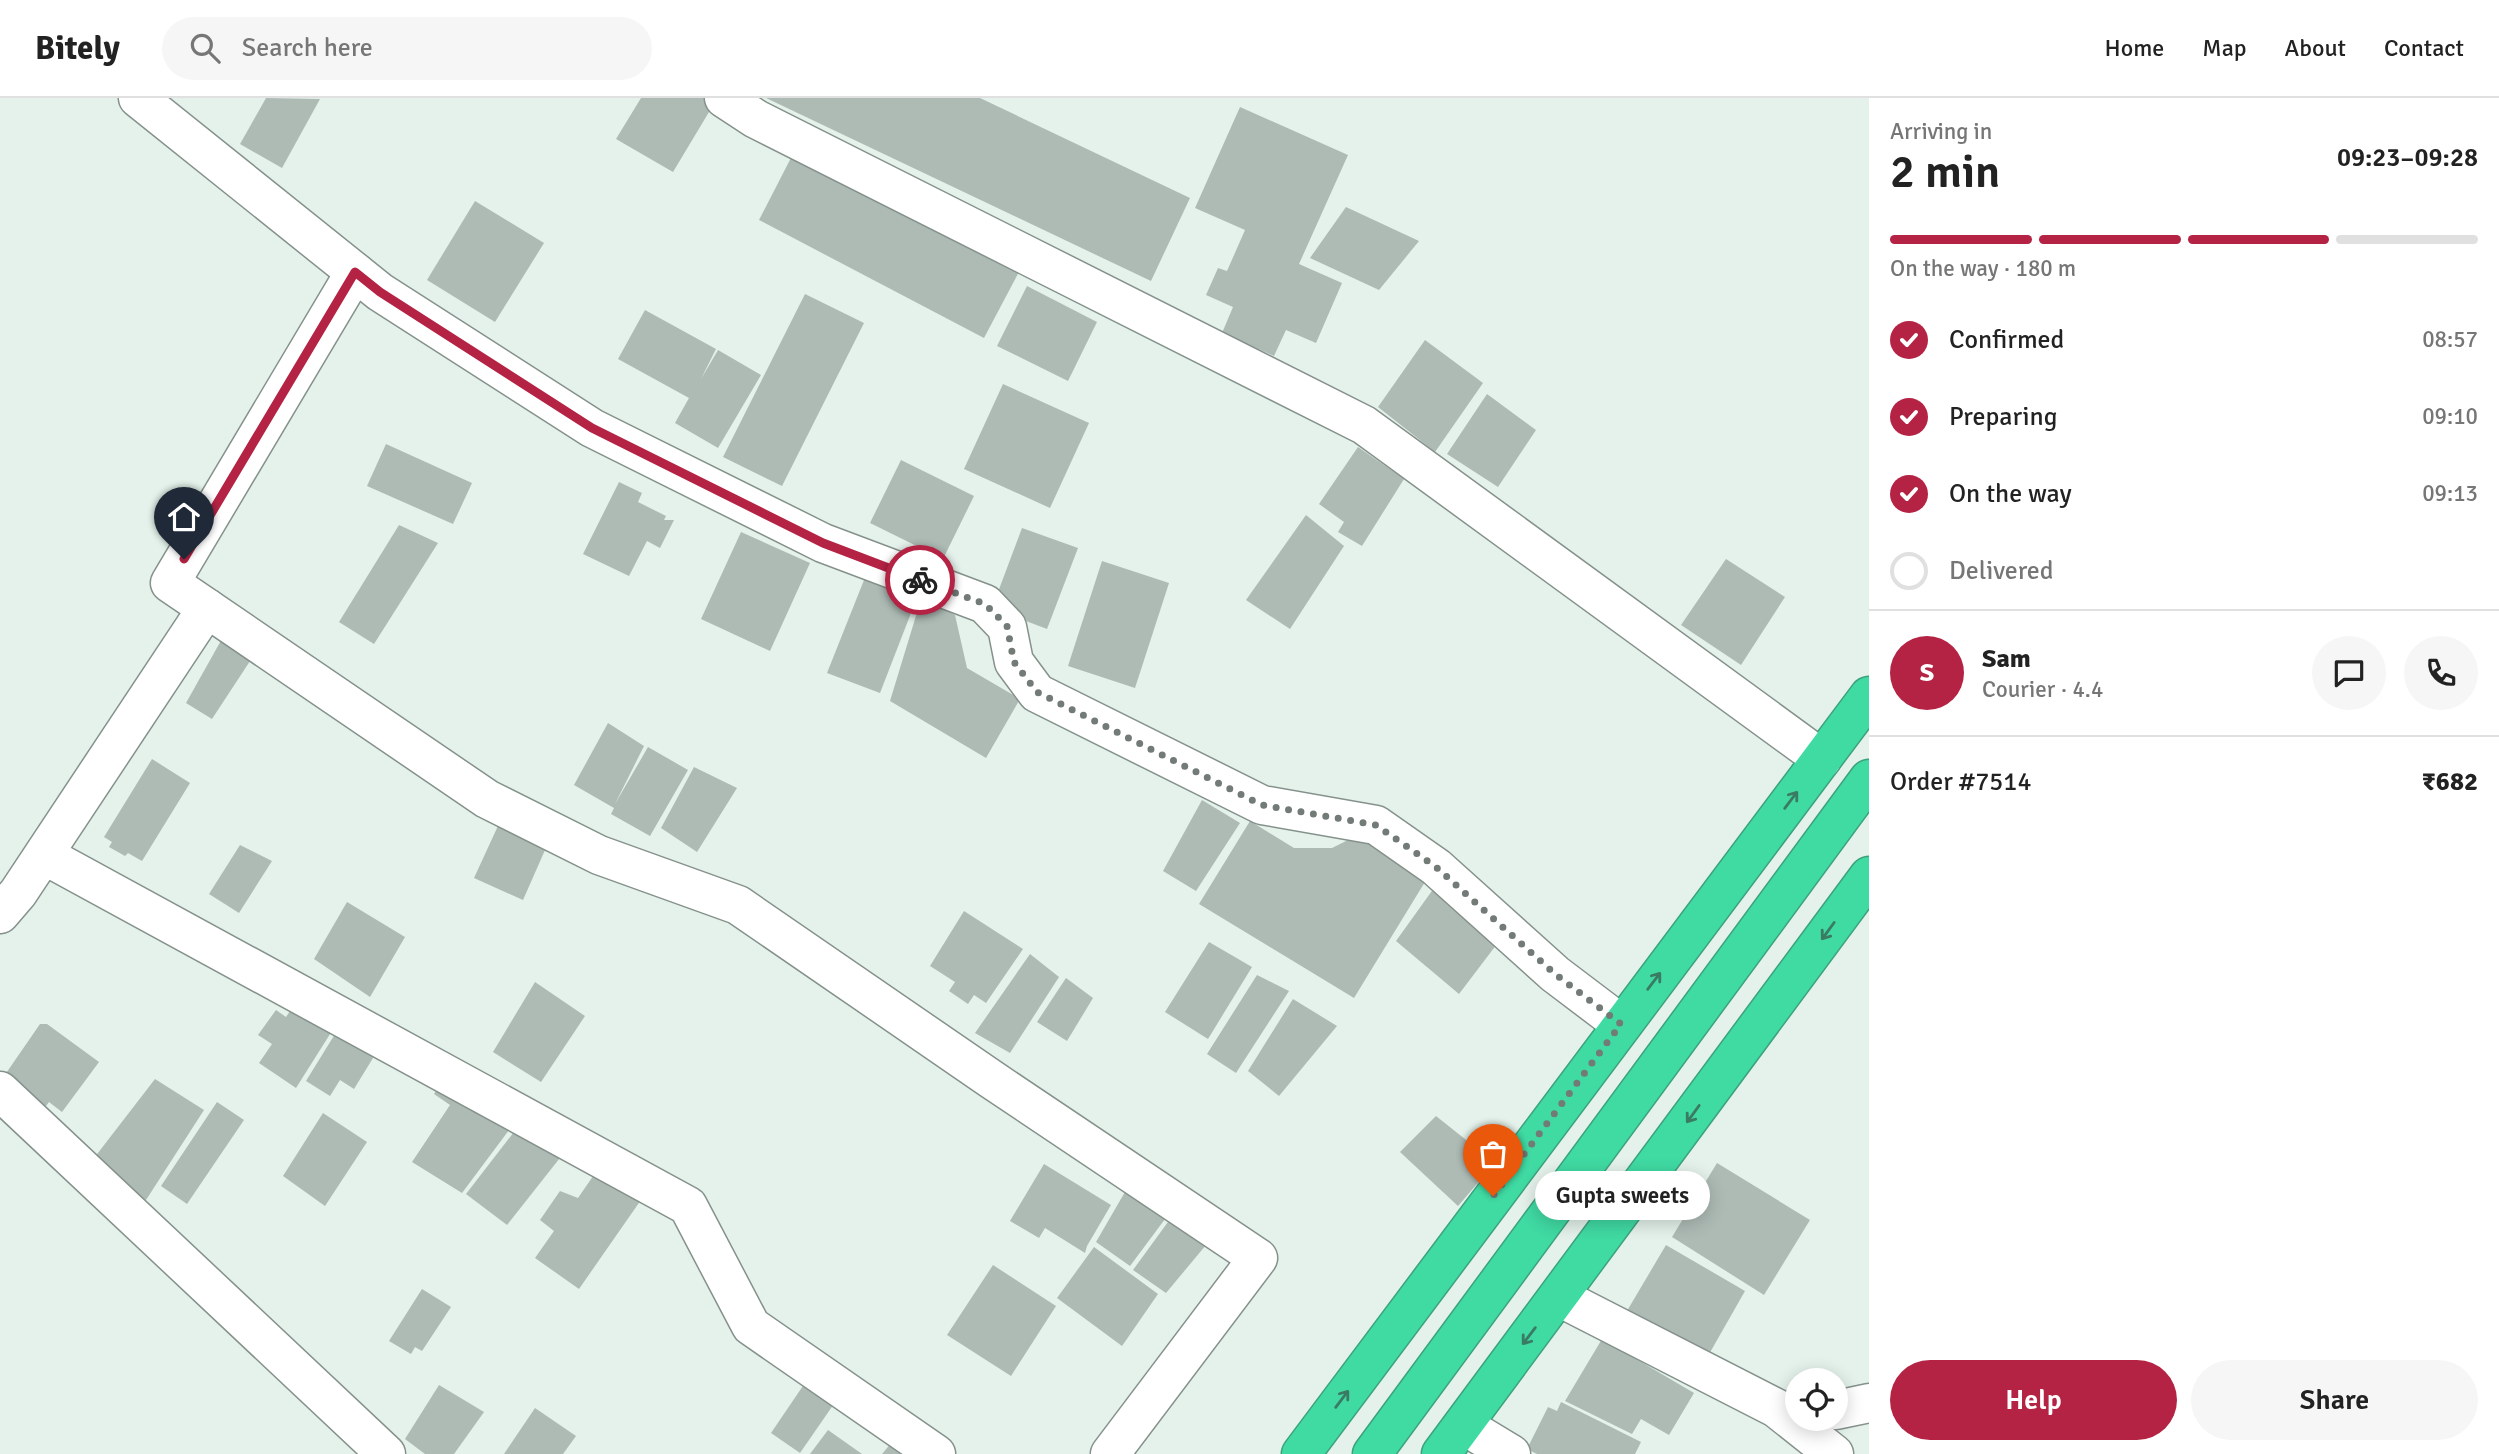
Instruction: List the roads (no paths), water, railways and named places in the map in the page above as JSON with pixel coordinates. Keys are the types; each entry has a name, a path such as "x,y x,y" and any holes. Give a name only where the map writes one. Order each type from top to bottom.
{"highway":[{"path":"1301,1454 1869,695"},
{"path":"1372,1454 1869,779"},
{"path":"1452,1439 1869,876"}],"street":[{"path":"138,98 380,292 592,428 823,543 985,604 1007,626 1014,662 1037,692 1262,805 1376,825 1436,867 1555,974 1621,1024"},
{"path":"724,98 756,119 1364,425 1822,759"},
{"path":"355,272 170,583 487,799 599,855 738,905 1258,1258 1110,1454"},
{"path":"0,914 44,855 207,608"},
{"path":"44,855 688,1206 751,1326 936,1454"},
{"path":"0,1091 386,1454"},
{"path":"1559,1297 1785,1414"},
{"path":"1848,1407 1869,1403"},
{"path":"1808,1431 1834,1454"},
{"path":"1452,1439 1511,1454"}],"place":[{"name":"Gupta sweets","path":"1493,1196"}]}
